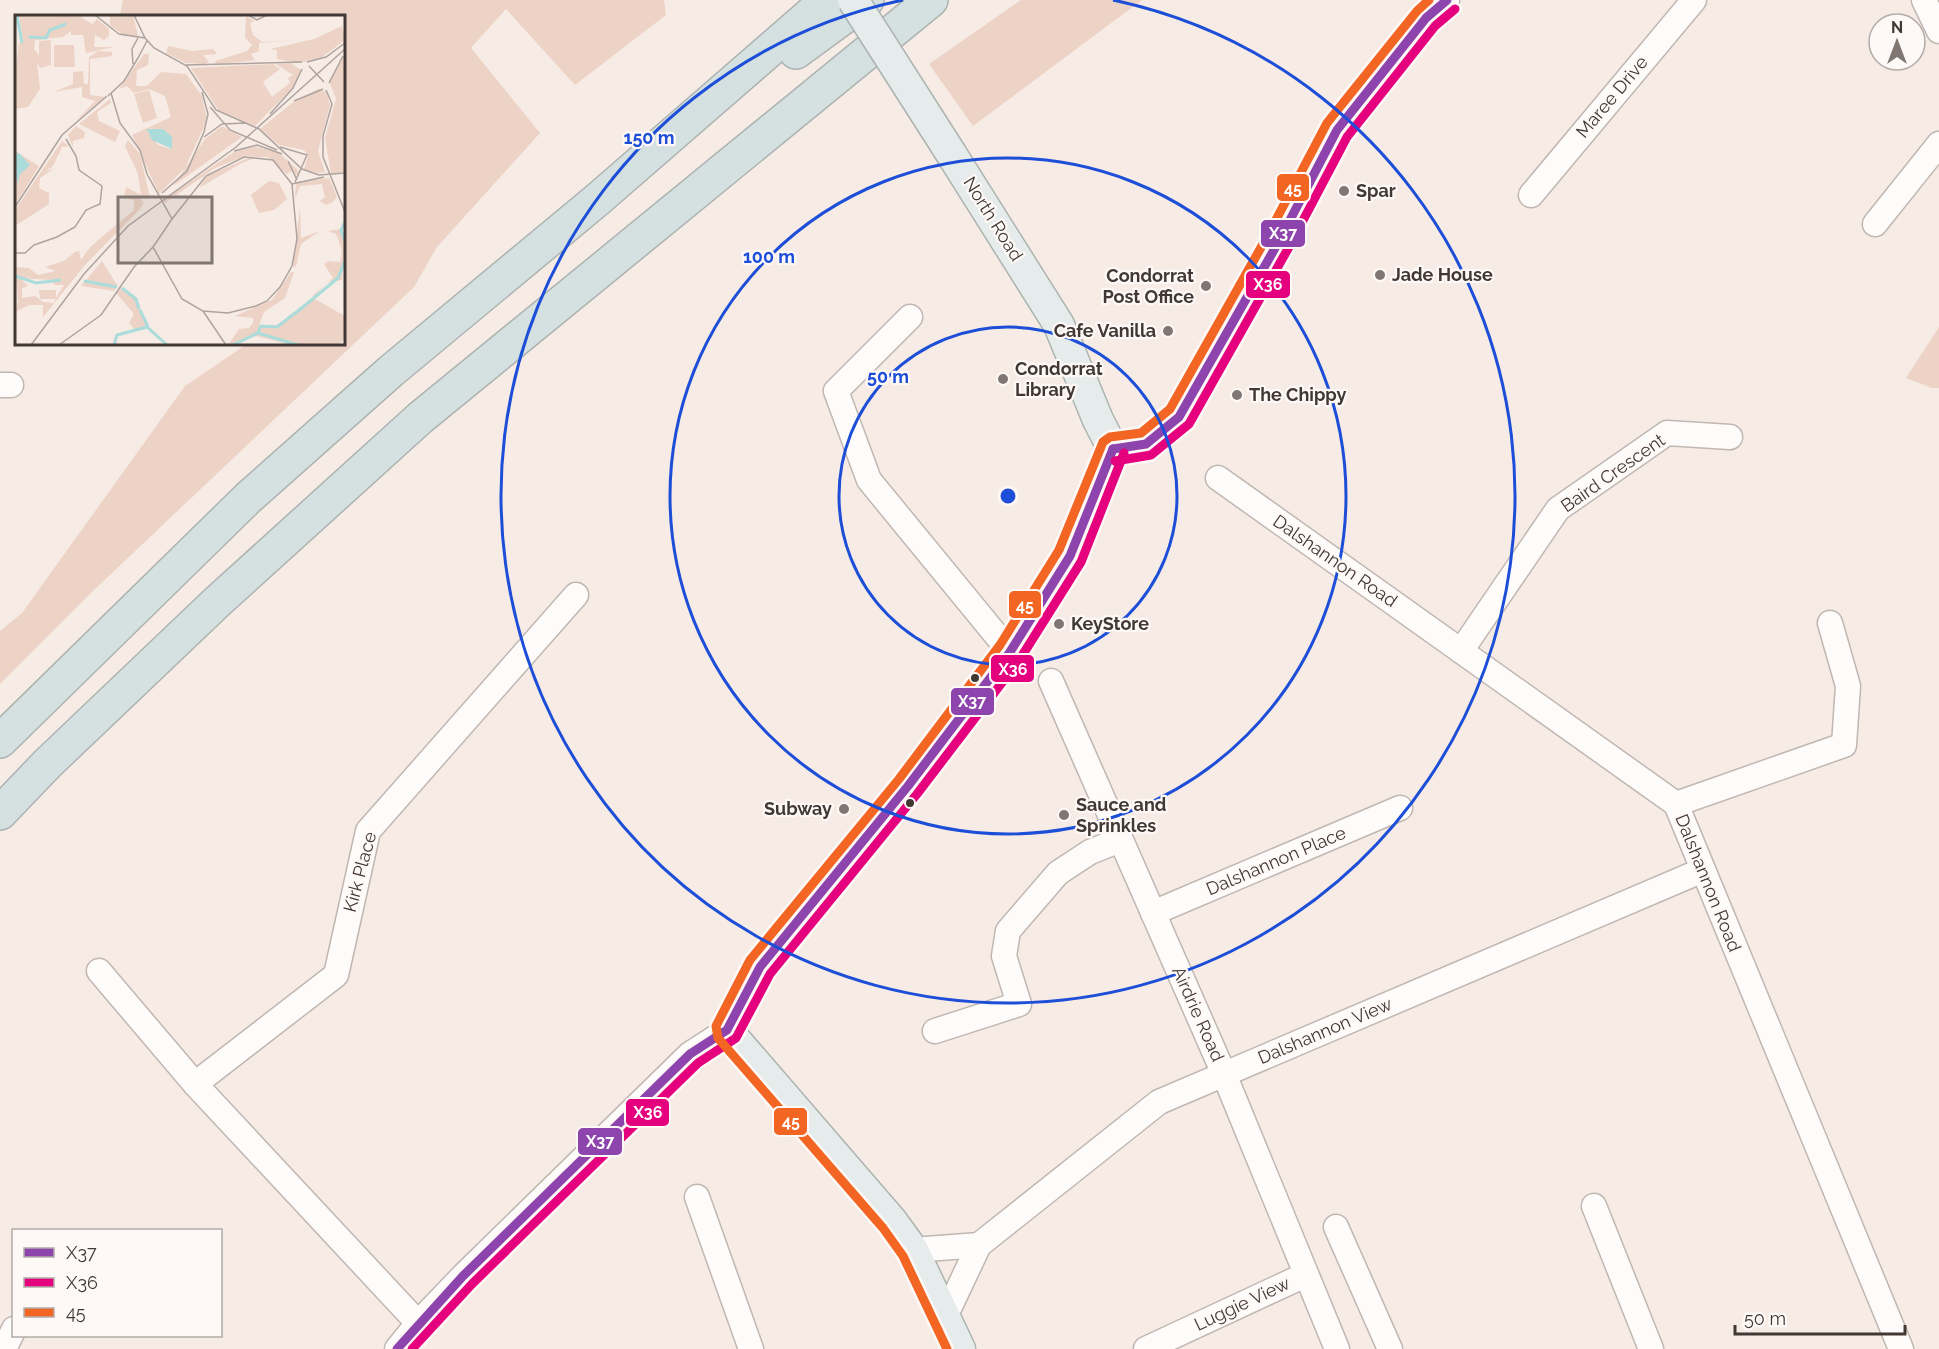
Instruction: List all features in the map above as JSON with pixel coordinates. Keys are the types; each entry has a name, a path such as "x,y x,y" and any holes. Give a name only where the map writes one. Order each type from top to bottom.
{"highway":[{"path":"0,741 248,498 391,371 597,200 827,0"},
{"path":"597,200 867,0"},
{"path":"0,813 47,764 217,602 420,418 931,0"}],"main road":[{"name":"North Road","path":"853,0 1059,325 1098,420 1113,449"},
{"path":"960,1349 913,1250 892,1221 727,1030 760,967 908,786 1010,652 1070,556 1113,449"}],"street":[{"path":"1113,449 1146,444 1179,417 1279,241 1337,130 1426,18 1447,0"},
{"name":"Maree Drive","path":"1531,195 1694,0"},
{"path":"1924,0 1939,31"},
{"path":"1875,224 1939,144"},
{"path":"910,317 836,391 869,480 1010,652"},
{"name":"Baird Crescent","path":"1461,651 1558,509 1667,433 1730,437"},
{"name":"Dalshannon Road","path":"1218,478 1676,804 1901,1349"},
{"name":"Kirk Place","path":"195,1084 336,975 368,831 576,595"},
{"path":"1676,804 1844,745 1848,686 1830,623"},
{"name":"Airdrie Road","path":"1051,681 1224,1074 1337,1349"},
{"name":"Dalshannon Place","path":"1153,913 1400,808"},
{"path":"935,1032 1020,1004 1005,956 1008,931 1058,873 1090,852 1120,840"},
{"name":"Dalshannon View","path":"945,1317 979,1245 1159,1102 1702,870"},
{"path":"99,971 195,1084 418,1323"},
{"path":"397,1349 418,1323 690,1054 727,1030"},
{"path":"697,1197 751,1349"},
{"path":"1594,1206 1651,1349"},
{"path":"1336,1227 1390,1349"},
{"path":"913,1250 979,1245"},
{"name":"Luggie View","path":"1146,1349 1305,1275"},
{"path":"4,1349 12,1333"}],"shaded area":[{"path":"123,0 664,0 666,15 575,85 506,9 471,48 540,133 437,247 414,287 93,591 0,684 0,631 22,613 185,386 246,345 345,345 345,15 120,15"},
{"path":"1021,0 1142,0 973,126 929,64"},
{"path":"1939,327 1939,388 1932,388 1906,378"}],"transit line":[{"name":"45","path":"947,1349 903,1256 883,1228 718,1038 716,1026 750,960 899,779 1000,645 1059,550 1103,442 1110,437 1141,433 1170,409 1268,235 1327,123 1417,11 1429,0"},
{"name":"X37","path":"1113,449 1146,444 1179,417 1279,241 1337,130 1426,18 1447,0"},
{"name":"X36","path":"1115,461 1151,455 1189,424 1289,247 1347,137 1435,26 1455,9"},
{"name":"X37","path":"397,1349 463,1276 690,1054 727,1030 760,967 908,786 1010,652 1070,556 1113,449"},
{"name":"X36","path":"412,1349 472,1284 698,1063 736,1038 770,974 917,794 1020,659 1081,562 1124,453"}],"place":[{"name":"Spar","path":"1344,191"},
{"name":"Jade House","path":"1380,275"},
{"name":"Condorrat Post Office","path":"1206,286"},
{"name":"Cafe Vanilla","path":"1168,331"},
{"name":"Condorrat Library","path":"1003,379"},
{"name":"The Chippy","path":"1237,395"},
{"name":"KeyStore","path":"1059,624"},
{"name":"Subway","path":"844,809"},
{"name":"Sauce and Sprinkles","path":"1064,815"}]}
